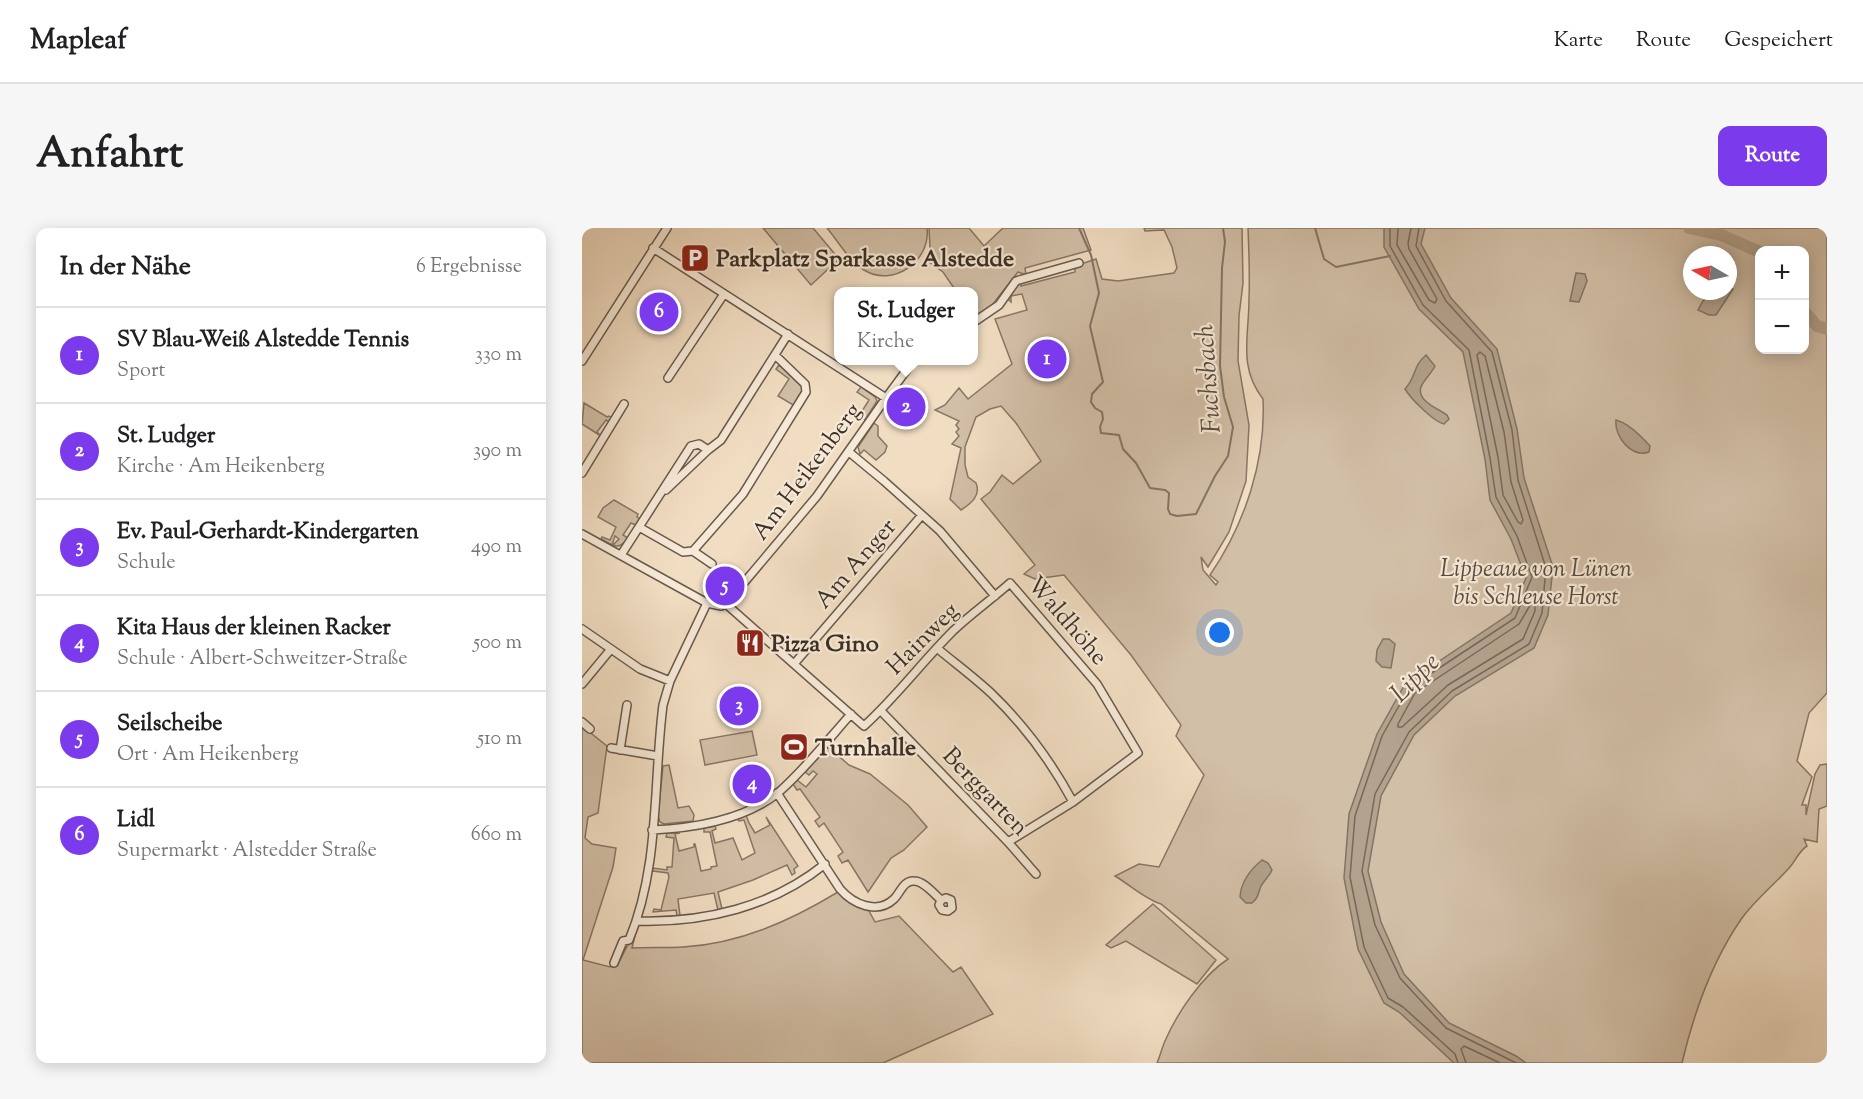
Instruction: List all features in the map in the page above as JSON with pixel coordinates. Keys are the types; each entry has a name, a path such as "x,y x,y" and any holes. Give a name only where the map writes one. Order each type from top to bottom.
{"street":[{"path":"582,361 667,228"},
{"path":"654,248 834,364"},
{"path":"978,319 999,305 1016,281 1079,263"},
{"path":"669,378 724,294"},
{"path":"658,498 721,440 788,334"},
{"path":"693,551 742,494 806,392 805,384 775,355"},
{"path":"835,365 886,398"},
{"name":"Am Heikenberg","path":"726,604 817,496 910,365"},
{"path":"582,472 624,404"},
{"path":"621,555 691,446 699,444 708,450"},
{"name":"Waldhöhe","path":"849,452 940,531 995,596 1010,583 1097,684 1138,753 1073,802"},
{"name":"Am Anger","path":"794,664 922,515"},
{"path":"639,527 683,552 693,551 712,564"},
{"path":"582,534 707,603 721,606 726,604 864,726 881,711"},
{"name":"Hainweg","path":"881,711 909,677 952,632 995,596"},
{"path":"614,963 623,941 629,940 637,921 648,874 663,705 670,681 707,603"},
{"path":"582,629 640,669 670,681"},
{"path":"582,684 611,649"},
{"path":"938,649 991,693 1020,725 1046,759 1073,802 1008,842"},
{"path":"627,705 615,749 658,756"},
{"name":"Berggarten","path":"881,711 1036,874"},
{"path":"652,830 681,829 710,823 747,810 777,793 795,777 851,714"},
{"path":"582,722 590,729"},
{"path":"777,793 840,889 852,900 864,906 883,905 894,898 907,883 915,881 922,883 940,900"},
{"path":"637,921 685,920 754,905 795,886 825,864"}],"green space":[{"path":"763,228 813,228 839,259 811,285"},
{"path":"827,228 927,228 927,240 923,251 908,268 887,276 875,275 853,261"},
{"path":"929,228 969,228 984,246 1003,228 1083,228 1091,250 1025,268 1026,275 1018,272 989,309 978,316 978,287 953,287 943,272 926,260 930,248"},
{"name":"Lippeaue von Lünen bis Schleuse Horst","path":"1144,228 1242,228 1243,283 1239,316 1238,361 1249,425 1246,481 1229,532 1208,567 1201,557 1203,570 1216,585 1218,582 1210,575 1243,513 1251,491 1261,445 1263,399 1250,375 1247,351 1248,228 1827,228 1827,693 1809,713 1797,761 1812,777 1802,805 1806,805 1806,815 1815,774 1820,765 1827,764 1827,806 1819,809 1817,842 1804,839 1807,846 1747,911 1731,934 1705,988 1682,1063 1157,1063 1170,1030 1184,1007 1209,975 1228,959 1161,904 1115,876 1139,864 1159,867 1204,775 1176,736 1181,725 1131,655 1064,575 1035,579 1024,574 1035,565 981,499 990,492 1002,475 1013,484 1041,461 1016,423 1001,406 976,417 965,447 965,465 968,477 976,483 977,491 972,502 961,510 950,499 961,448 952,444 959,436 956,432 959,429 956,425 959,421 935,410 945,405 959,388 968,399 1012,364 995,319 1027,310 1022,294 1011,296 1011,302 1008,299 1017,282 1020,282 1021,286 1075,272 1075,266 1096,259 1102,279 1118,281 1174,273 1177,268 1172,247 1164,230 1145,231"},
{"path":"779,365 803,388 804,392 795,406 778,396 789,379 776,369"},
{"path":"861,387 877,401 865,420 859,416 869,400 857,392"},
{"path":"584,403 612,418 610,422 606,420 597,432 601,436 582,424"},
{"path":"874,423 878,426 878,436 887,446 885,452 876,460 864,450 860,454 858,447"},
{"path":"614,500 638,514 637,517 640,519 636,525 631,523 623,535 628,538 618,546 613,545 619,539 615,536 612,545 601,539 602,537 610,540 616,527 598,517 603,508"},
{"path":"582,726 607,746 598,813 588,817 585,838 592,844 616,848 613,867 583,960 610,967 614,960 620,960 637,927 632,948 704,945 744,936 783,921 838,892 849,902 869,911 875,922 899,916 953,972 961,967 993,1014 883,1063 582,1063"},
{"path":"752,731 757,755 705,765 700,740"},
{"path":"828,747 849,765 870,774 908,805 927,827 904,850 891,858 868,892 848,860 842,863 838,856 843,852 824,823 819,827 815,821 820,817 800,789 797,790 793,784 797,780 806,787 817,774 813,771 809,775 805,772"},
{"path":"669,765 678,808 689,806 694,815 693,821 664,824 660,822 658,816 663,766"},
{"path":"746,815 755,833 770,825 766,817 798,866 794,869 795,873 792,875 787,865 718,892 722,909 718,910 714,893 678,899 680,916 677,916 676,910 653,912 654,909 661,910 669,877 668,873 653,871 653,868 667,870 667,867 672,867 674,838 666,837 667,833 680,833 675,834 679,851 694,847 695,844 701,871 711,869 717,866 710,832 704,832 704,828 715,826 716,829 712,831 715,843 733,838 742,860 755,853 744,820 739,821 737,818"},
{"path":"1153,904 1216,960 1197,984 1126,941 1111,948 1106,945"}],"water":[{"path":"1384,228 1425,228 1421,244 1451,298 1497,349 1517,429 1524,478 1553,567 1548,615 1534,648 1455,696 1414,735 1381,796 1368,871 1381,922 1404,974 1449,1023 1526,1063 1454,1063 1399,1012 1384,1003 1358,949 1344,878 1349,814 1377,734 1405,684 1511,613 1526,578 1511,539 1490,500 1485,459 1463,352 1419,309 1384,247"},
{"path":"1576,273 1585,274 1587,281 1579,302 1570,301"},
{"path":"1726,300 1716,315 1709,315 1698,310 1703,301"},
{"path":"1426,355 1435,366 1420,392 1425,400 1447,415 1449,419 1444,424 1423,410 1405,389 1418,364"},
{"path":"1616,420 1630,427 1643,438 1650,446 1649,452 1636,452 1625,445 1618,433"},
{"path":"1383,639 1389,639 1395,644 1391,668 1382,667 1376,661 1377,650"},
{"path":"1262,860 1268,863 1272,870 1261,886 1256,899 1252,903 1246,903 1240,897 1242,886 1250,872"}],"waterway":[{"name":"Fuchsbach","path":"1079,228 1091,255 1099,293 1090,326 1103,382 1092,394 1091,402 1102,412 1101,433 1119,435 1123,449 1136,463 1150,488 1165,490 1169,493 1168,509 1170,514 1177,516 1196,514 1228,456 1233,427 1224,397 1220,366 1222,268 1225,242 1223,228"},
{"name":"Fuchsbach","path":"1315,228 1324,259 1336,267 1390,256"},
{"path":"1689,228 1721,235 1755,250"},
{"path":"1809,317 1817,326 1827,329"}],"place":[{"name":"Parkplatz Sparkasse Alstedde","path":"695,258"},
{"name":"Lidl","path":"659,312"},
{"name":"SV Blau-Weiß Alstedde Tennis","path":"1047,359"},
{"name":"St. Ludger","path":"906,407"},
{"name":"Seilscheibe","path":"725,586"},
{"name":"Pizza Gino","path":"750,643"},
{"name":"Ev. Paul-Gerhardt-Kindergarten","path":"739,706"},
{"name":"Turnhalle","path":"794,747"},
{"name":"Kita Haus der kleinen Racker","path":"752,784"}],"water label":[{"name":"Lippe","path":"1414,677"}]}
